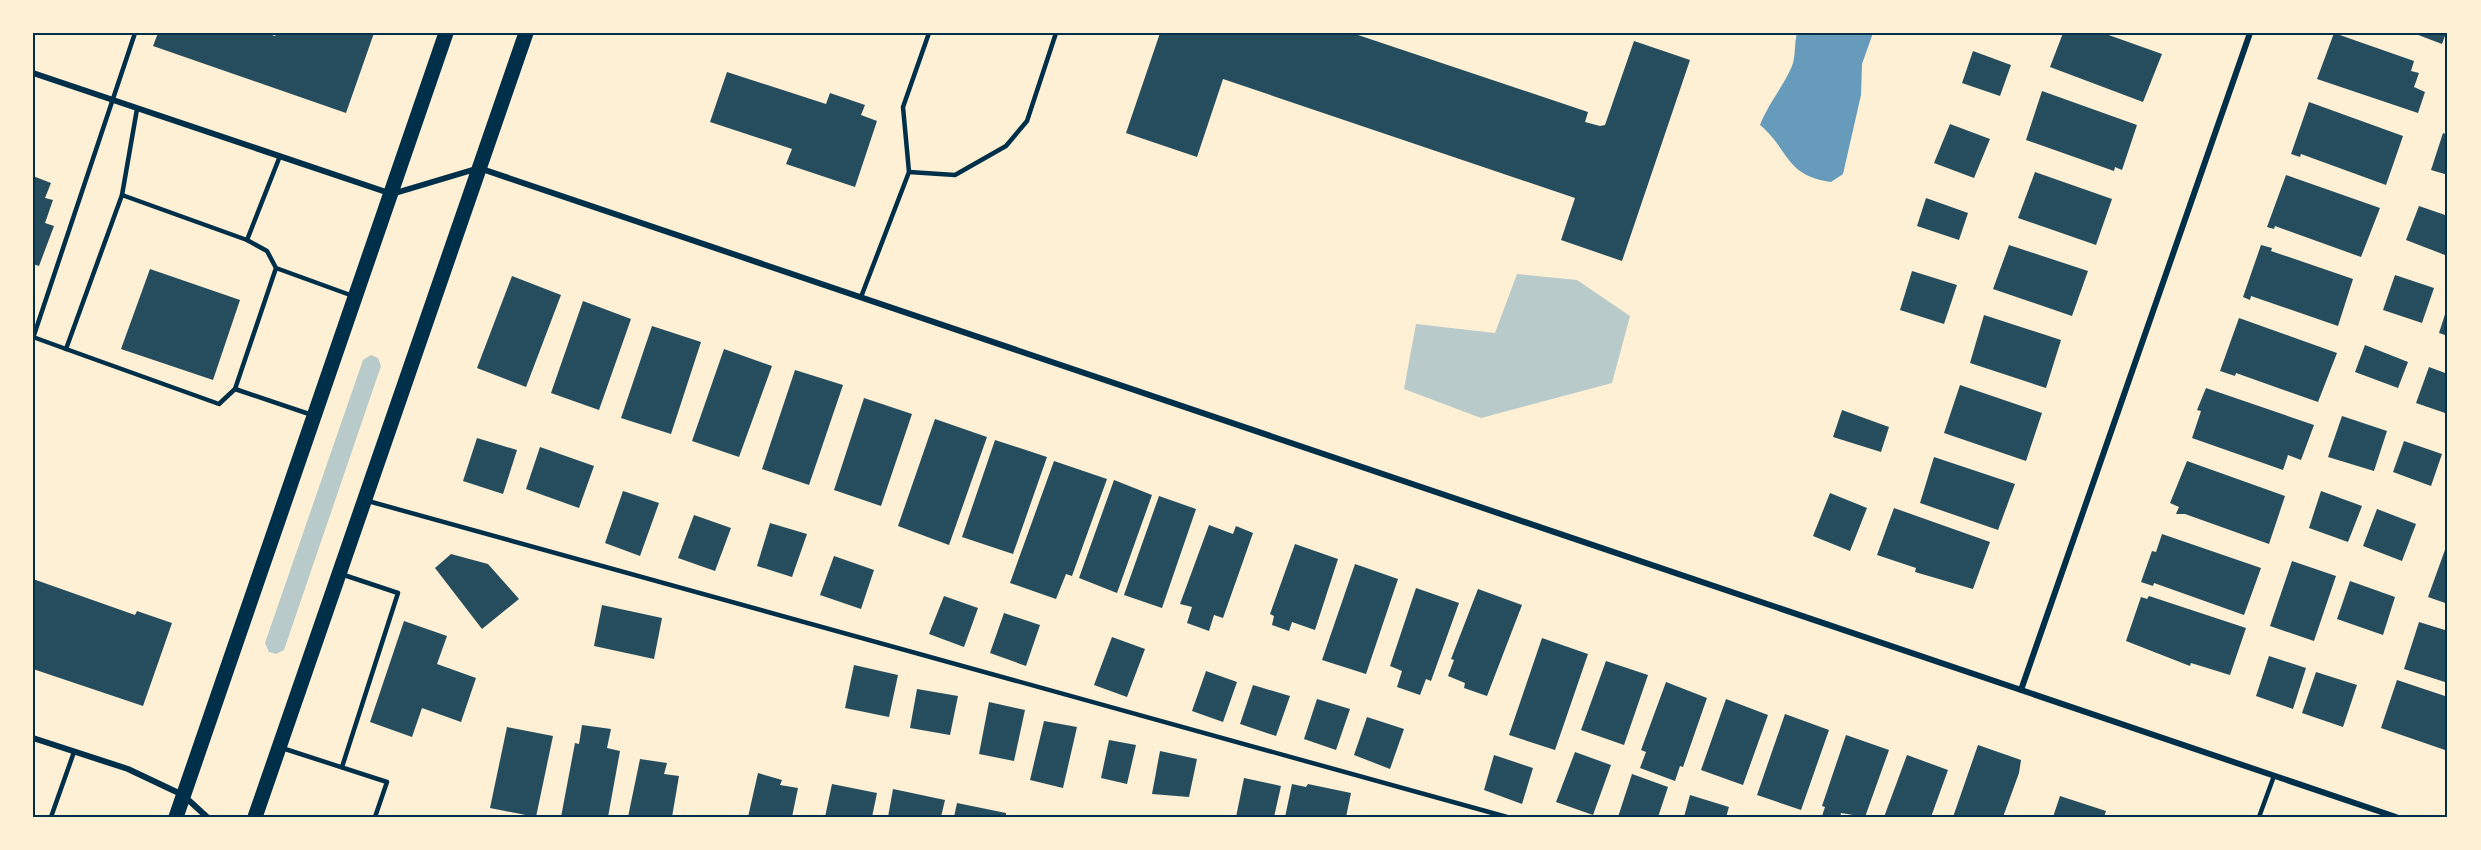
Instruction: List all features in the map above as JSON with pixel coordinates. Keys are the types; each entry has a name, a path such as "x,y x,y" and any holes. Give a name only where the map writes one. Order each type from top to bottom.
{"main road":[{"path":"176,817 446,33"},
{"path":"255,817 526,33"}],"street":[{"path":"2021,690 2250,33"},
{"path":"33,73 392,194 479,168 2396,817"},
{"path":"33,738 128,769 183,795 207,817"}],"lane":[{"path":"135,33 33,337 219,404 235,389 276,268"},
{"path":"861,297 909,172 903,107 929,33"},
{"path":"909,172 955,175 1006,146 1027,121 1056,33"},
{"path":"66,349 122,195 137,109"},
{"path":"247,240 280,156"},
{"path":"122,195 247,240 267,251 276,268 356,297"},
{"path":"235,389 315,416"},
{"path":"365,500 1507,817"},
{"path":"340,573 398,593 342,767"},
{"path":"279,747 387,782 375,817"},
{"path":"51,817 74,752"},
{"path":"2259,817 2274,776"}],"shaded area":[{"path":"1517,274 1577,280 1630,316 1612,383 1481,418 1404,389 1416,324 1495,333"},
{"path":"371,355 378,358 381,366 284,650 276,654 269,652 265,643 363,360"}],"water":[{"path":"1797,33 1873,33 1862,64 1861,95 1843,174 1831,182 1804,174 1789,160 1770,134 1760,125 1792,66"}],"building":[{"path":"158,33 266,33 275,36 277,33 374,33 346,113 153,46"},
{"path":"1160,33 1359,33 1358,35 1588,112 1585,122 1600,126 1605,125 1634,41 1690,60 1622,261 1561,240 1575,198 1223,79 1197,157 1126,133"},
{"path":"2063,33 2103,33 2162,54 2143,102 2050,67"},
{"path":"2334,33 2414,61 2411,71 2419,73 2414,87 2425,92 2418,113 2317,79"},
{"path":"2413,33 2446,33 2442,44"},
{"path":"1973,51 2011,65 2000,96 1962,83"},
{"path":"727,72 826,104 830,93 865,105 861,115 877,121 855,187 786,164 792,149 710,122"},
{"path":"2042,91 2137,125 2122,170 2115,167 2114,171 2026,140"},
{"path":"2309,102 2403,136 2386,185 2301,154 2300,157 2291,154"},
{"path":"1950,124 1990,139 1974,178 1934,163"},
{"path":"2443,133 2448,135 2448,175 2431,170"},
{"path":"2035,172 2112,199 2096,245 2018,218"},
{"path":"2286,175 2380,208 2361,257 2275,226 2274,229 2267,227"},
{"path":"33,176 51,183 45,198 53,200 45,223 54,226 39,266 33,264"},
{"path":"1926,198 1968,213 1959,240 1917,226"},
{"path":"2419,206 2448,216 2448,246 2445,255 2406,240"},
{"path":"2009,245 2088,271 2072,316 1993,289"},
{"path":"2261,245 2272,248 2271,251 2353,279 2338,326 2251,296 2250,300 2243,297"},
{"path":"150,269 240,300 213,380 121,349"},
{"path":"1912,271 1957,285 1944,324 1900,310"},
{"path":"2395,275 2434,288 2422,323 2383,310"},
{"path":"512,276 561,295 526,387 477,368"},
{"path":"583,301 631,319 599,410 551,393"},
{"path":"2448,305 2448,336 2439,333"},
{"path":"1984,315 2061,340 2046,388 1970,363"},
{"path":"2239,318 2337,353 2318,402 2236,373 2235,376 2220,371"},
{"path":"652,326 701,342 671,434 621,418"},
{"path":"2365,345 2408,362 2398,388 2355,372"},
{"path":"724,349 772,366 739,457 692,441"},
{"path":"2429,367 2448,374 2448,414 2416,403"},
{"path":"795,370 843,385 809,485 762,469"},
{"path":"1960,385 2042,413 2026,461 1944,433"},
{"path":"2206,388 2314,425 2301,460 2288,455 2283,470 2192,438 2201,411 2197,410"},
{"path":"864,398 912,414 881,506 834,490"},
{"path":"1842,410 1889,427 1881,452 1833,437"},
{"path":"2342,416 2387,431 2374,471 2328,457"},
{"path":"935,419 987,437 949,545 898,526"},
{"path":"477,438 517,450 503,494 463,481"},
{"path":"995,440 1047,457 1013,554 962,537"},
{"path":"2404,441 2442,454 2431,486 2393,472"},
{"path":"540,447 594,466 579,508 526,489"},
{"path":"1934,457 2015,484 1998,530 1920,503"},
{"path":"1054,461 1107,479 1072,576 1066,574 1056,599 1010,583"},
{"path":"2187,461 2285,496 2269,544 2185,514 2176,514 2179,507 2170,503"},
{"path":"1114,480 1152,495 1117,593 1079,578"},
{"path":"623,491 659,503 640,556 605,543"},
{"path":"2321,491 2362,506 2348,542 2309,528"},
{"path":"1830,493 1867,508 1850,551 1813,536"},
{"path":"1159,496 1196,509 1162,608 1124,595"},
{"path":"1894,508 1990,542 1973,589 1915,572 1916,568 1877,555"},
{"path":"2377,509 2416,524 2402,561 2363,546"},
{"path":"694,515 731,528 715,571 678,558"},
{"path":"770,523 807,534 792,577 757,566"},
{"path":"1209,525 1233,534 1236,526 1253,533 1223,618 1214,615 1209,631 1187,623 1192,607 1180,604"},
{"path":"2162,534 2261,568 2244,615 2154,583 2153,586 2141,582 2152,551 2156,552"},
{"path":"1295,544 1338,559 1315,630 1292,622 1289,631 1272,625 1274,616 1270,614"},
{"path":"2446,547 2448,547 2448,604 2428,597"},
{"path":"451,554 488,564 519,599 482,629 435,568"},
{"path":"834,556 874,570 861,609 820,595"},
{"path":"2292,561 2336,576 2314,641 2270,626"},
{"path":"1355,564 1398,579 1366,674 1322,660"},
{"path":"33,579 135,615 137,611 172,623 143,706 33,669"},
{"path":"2350,581 2395,597 2383,635 2337,619"},
{"path":"1416,588 1459,603 1431,681 1426,679 1420,695 1397,687 1402,671 1390,666"},
{"path":"1478,589 1522,605 1487,696 1464,688 1465,683 1448,676 1454,660 1451,659"},
{"path":"944,596 978,608 964,647 929,634"},
{"path":"2149,596 2246,628 2230,675 2191,663 2190,666 2126,641 2141,597 2147,599"},
{"path":"602,605 662,618 654,659 594,646"},
{"path":"1004,613 1040,625 1026,666 990,653"},
{"path":"404,621 447,636 437,664 476,678 461,722 422,708 412,737 370,722"},
{"path":"2419,622 2448,631 2448,683 2404,669"},
{"path":"1112,637 1145,649 1127,697 1094,685"},
{"path":"1542,638 1588,654 1555,750 1509,735"},
{"path":"2269,656 2306,668 2293,709 2256,696"},
{"path":"1606,661 1648,675 1624,745 1581,730"},
{"path":"854,665 898,675 889,717 845,708"},
{"path":"1206,671 1237,682 1223,722 1192,711"},
{"path":"2316,672 2357,685 2343,727 2302,713"},
{"path":"2397,680 2448,697 2448,751 2381,728"},
{"path":"1666,682 1707,698 1683,767 1680,766 1675,781 1640,768 1646,752 1641,750"},
{"path":"1253,685 1290,696 1276,736 1240,724"},
{"path":"917,689 958,696 950,735 910,728"},
{"path":"1317,699 1350,709 1336,750 1304,739"},
{"path":"1726,699 1768,715 1743,785 1701,770"},
{"path":"989,702 1025,710 1014,761 979,754"},
{"path":"1785,714 1829,730 1801,810 1757,795"},
{"path":"1367,717 1404,729 1390,769 1354,755"},
{"path":"1044,721 1077,727 1063,788 1030,780"},
{"path":"582,725 611,729 607,748 620,751 608,817 561,817 575,743 579,744"},
{"path":"507,727 553,736 536,817 490,808"},
{"path":"1846,735 1889,750 1865,817 1841,813 1840,817 1825,817 1822,816 1825,807 1822,806"},
{"path":"1109,740 1136,745 1127,784 1101,778"},
{"path":"1978,745 2021,760 2019,773 2003,817 1953,817"},
{"path":"1160,751 1197,759 1189,797 1152,794"},
{"path":"1575,752 1611,765 1593,815 1556,802"},
{"path":"1494,755 1533,768 1522,804 1484,790"},
{"path":"1907,755 1948,770 1931,817 1884,817"},
{"path":"640,759 667,763 664,774 679,776 672,817 628,817"},
{"path":"758,773 782,780 780,785 798,788 792,817 748,817"},
{"path":"1632,774 1668,787 1658,817 1618,817"},
{"path":"1244,778 1281,786 1274,817 1236,817"},
{"path":"832,784 877,793 872,817 825,817"},
{"path":"1292,784 1306,787 1308,784 1351,793 1346,817 1285,817"},
{"path":"893,789 945,800 941,817 888,817"},
{"path":"1690,795 1729,807 1726,817 1684,817"},
{"path":"2060,796 2106,811 2104,817 2053,817"},
{"path":"957,803 1006,813 1006,817 954,817"}]}
